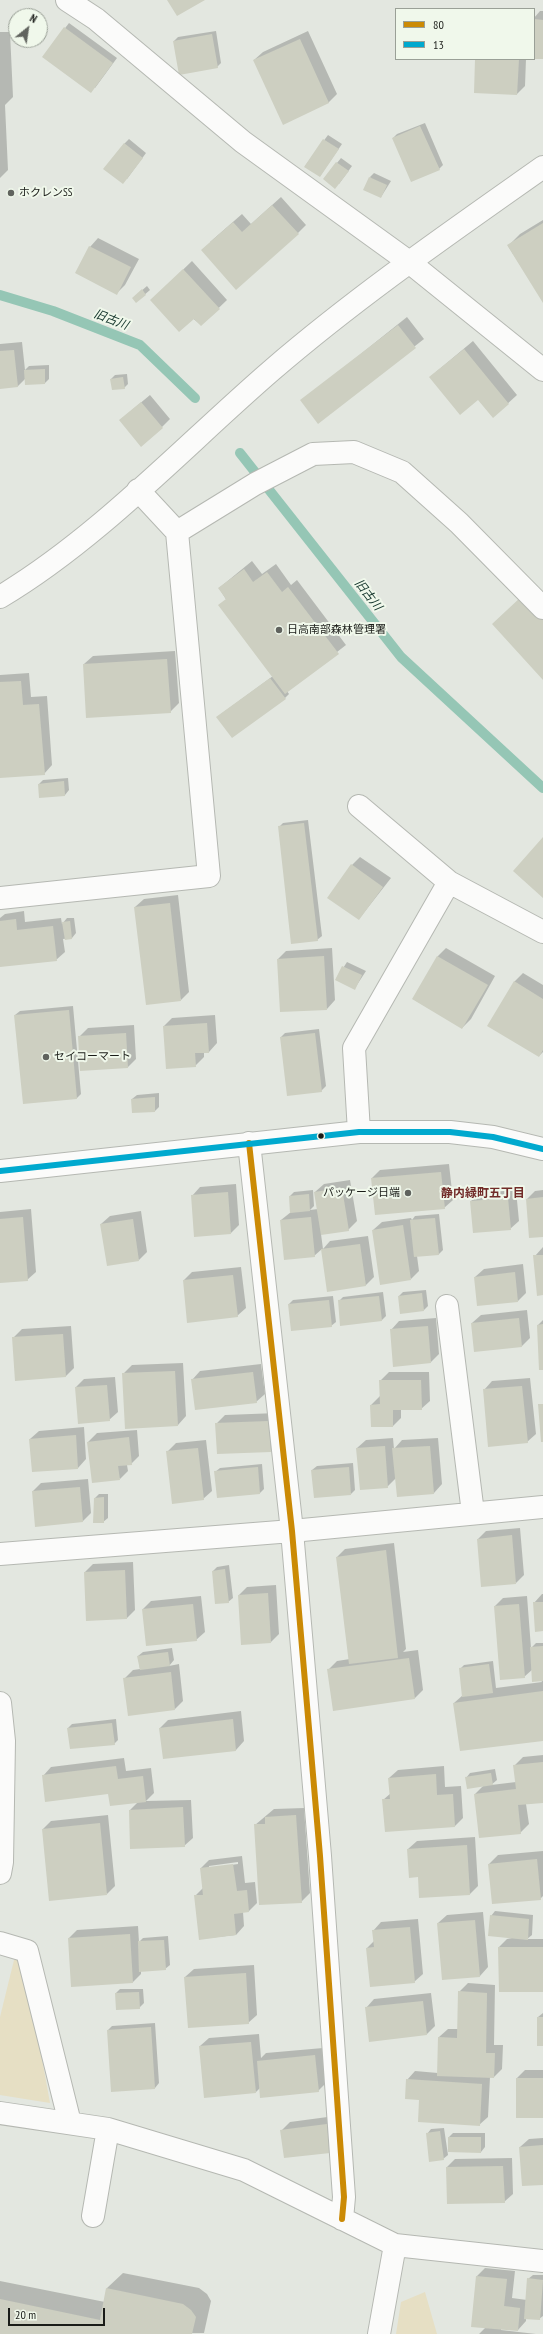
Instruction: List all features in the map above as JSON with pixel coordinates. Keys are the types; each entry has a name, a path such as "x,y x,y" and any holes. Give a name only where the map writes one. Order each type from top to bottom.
{"street":[{"path":"67,0 96,19 243,142 409,262 543,370"},
{"path":"0,597 25,582 68,551 272,370 409,262 543,167"},
{"path":"177,532 263,480 312,454 354,452 402,472 459,523 543,608"},
{"path":"0,898 209,876 177,532 138,490"},
{"path":"359,806 449,882 543,932"},
{"path":"359,1132 354,1048 449,882"},
{"path":"0,1171 359,1132 450,1132 493,1137 543,1149"},
{"path":"249,1143 292,1531 321,1864 344,2197 342,2219"},
{"path":"446,1306 473,1514"},
{"path":"0,1554 292,1531 543,1506"},
{"path":"0,1703 4,1741 1,1866"},
{"path":"0,1943 27,1951 70,2123"},
{"path":"0,2113 108,2130 244,2170 395,2245 543,2261"},
{"path":"93,2216 108,2130"},
{"path":"379,2334 395,2245"}],"shaded area":[{"path":"15,1956 24,1959 50,2103 0,2095 0,2017"},
{"path":"425,2292 437,2334 396,2334 401,2302"}],"building":[{"path":"167,0 205,0 177,16"},
{"path":"535,19 543,20 543,59 535,59"},
{"path":"64,27 113,63 91,93 42,57"},
{"path":"212,34 218,68 179,75 173,41"},
{"path":"300,39 329,103 283,125 253,60"},
{"path":"475,60 519,60 517,95 474,93"},
{"path":"420,126 440,170 411,182 392,138"},
{"path":"323,139 339,149 320,177 304,167"},
{"path":"124,143 143,158 123,184 103,169"},
{"path":"336,162 349,171 335,189 323,179"},
{"path":"369,177 387,185 381,198 363,190"},
{"path":"272,205 299,234 236,290 201,250 233,222 242,232"},
{"path":"543,223 543,303 507,245"},
{"path":"89,246 131,267 117,295 75,273"},
{"path":"183,269 220,309 201,326 194,319 179,332 150,300"},
{"path":"142,289 146,295 136,303 132,298"},
{"path":"398,325 416,348 318,424 300,400"},
{"path":"464,349 509,404 493,418 478,400 460,415 429,377"},
{"path":"14,350 18,387 0,389 0,351"},
{"path":"45,369 45,384 25,385 24,370"},
{"path":"123,377 125,389 112,390 110,379"},
{"path":"141,402 163,428 141,447 119,420"},
{"name":"日高南部森林管理署","path":"244,569 253,582 267,572 282,592 288,587 339,654 285,694 218,605 226,599 218,588"},
{"path":"522,596 543,618 543,680 492,624"},
{"path":"167,659 171,713 86,718 83,664"},
{"path":"270,678 286,699 232,738 216,717"},
{"path":"21,681 23,705 39,704 45,775 0,778 0,682"},
{"path":"64,781 65,796 39,798 38,784"},
{"path":"304,823 318,941 291,944 278,826"},
{"path":"543,837 543,898 513,871"},
{"path":"351,864 383,887 359,920 327,898"},
{"path":"170,903 181,1001 146,1005 134,907"},
{"path":"16,919 17,930 53,926 57,961 0,967 0,921"},
{"path":"70,921 72,939 65,940 62,922"},
{"path":"324,956 327,1010 280,1012 277,959"},
{"path":"437,956 488,985 462,1029 412,999"},
{"path":"342,966 362,975 355,990 335,980"},
{"path":"514,981 543,999 543,1050 539,1057 487,1026"},
{"name":"セイコーマート","path":"69,1010 77,1099 23,1104 14,1015"},
{"path":"207,1023 209,1053 195,1053 196,1067 166,1069 163,1026"},
{"path":"126,1033 128,1068 80,1071 78,1036"},
{"path":"315,1033 322,1092 287,1096 280,1037"},
{"path":"155,1097 155,1112 132,1113 131,1099"},
{"name":"パッケージ日端","path":"441,1172 445,1209 375,1215 371,1178"},
{"path":"342,1188 349,1231 321,1235 314,1192"},
{"path":"228,1192 231,1234 194,1237 191,1195"},
{"path":"309,1194 310,1211 290,1213 289,1196"},
{"path":"543,1197 543,1237 529,1238 526,1199"},
{"path":"508,1198 511,1230 473,1233 470,1201"},
{"path":"23,1217 28,1281 0,1283 0,1219"},
{"path":"311,1217 315,1257 284,1260 280,1220"},
{"path":"435,1218 439,1255 414,1257 410,1220"},
{"path":"133,1219 139,1261 107,1266 100,1224"},
{"path":"403,1225 411,1280 380,1285 372,1230"},
{"path":"360,1244 366,1286 327,1292 321,1249"},
{"path":"533,1255 543,1255 543,1295 537,1296"},
{"path":"515,1272 518,1302 477,1306 474,1277"},
{"path":"233,1275 238,1317 187,1323 183,1280"},
{"path":"422,1293 424,1311 400,1314 398,1296"},
{"path":"379,1296 382,1321 340,1326 338,1300"},
{"path":"329,1300 332,1327 291,1331 288,1304"},
{"path":"519,1318 522,1347 474,1352 471,1323"},
{"path":"543,1324 543,1370 539,1370 537,1325"},
{"path":"428,1326 431,1363 393,1367 390,1329"},
{"path":"63,1334 66,1377 15,1381 12,1337"},
{"path":"175,1371 178,1426 125,1429 122,1373"},
{"path":"253,1372 257,1403 195,1410 191,1379"},
{"path":"379,1380 421,1380 422,1410 393,1410 393,1427 371,1427 370,1405 380,1404"},
{"path":"107,1385 110,1421 78,1424 75,1387"},
{"path":"522,1386 528,1443 488,1447 483,1389"},
{"path":"538,1404 543,1404 543,1442 541,1442"},
{"path":"269,1421 271,1452 217,1454 215,1423"},
{"path":"76,1435 78,1469 32,1472 29,1439"},
{"path":"129,1437 132,1465 118,1466 120,1480 92,1483 87,1442"},
{"path":"385,1446 388,1488 360,1490 356,1448"},
{"path":"430,1446 434,1494 397,1497 392,1448"},
{"path":"198,1448 204,1500 172,1504 166,1451"},
{"path":"258,1467 260,1494 217,1498 214,1471"},
{"path":"349,1467 351,1495 314,1498 311,1470"},
{"path":"80,1487 83,1522 35,1527 32,1491"},
{"path":"104,1497 104,1523 93,1523 94,1498"},
{"path":"512,1535 516,1584 481,1587 477,1539"},
{"path":"386,1550 398,1658 349,1664 336,1557"},
{"path":"225,1569 229,1603 215,1604 212,1571"},
{"path":"125,1570 127,1619 86,1621 84,1572"},
{"path":"268,1593 271,1643 241,1645 238,1595"},
{"path":"533,1602 543,1602 543,1631 535,1632"},
{"path":"193,1604 197,1641 146,1646 142,1609"},
{"path":"519,1604 525,1678 500,1680 494,1606"},
{"path":"543,1646 543,1681 532,1682 530,1647"},
{"path":"168,1652 170,1666 140,1670 137,1656"},
{"path":"409,1658 415,1699 333,1711 327,1669"},
{"path":"489,1664 493,1693 462,1697 459,1668"},
{"path":"171,1672 175,1710 128,1716 123,1678"},
{"path":"543,1691 543,1741 460,1751 453,1703"},
{"path":"233,1719 236,1751 163,1759 159,1728"},
{"path":"112,1723 115,1745 70,1749 67,1728"},
{"path":"543,1762 543,1803 518,1805 521,1834 479,1838 474,1794 516,1789 513,1765"},
{"path":"116,1766 118,1779 143,1776 146,1802 110,1806 108,1794 45,1802 42,1775"},
{"path":"491,1773 493,1785 467,1789 465,1777"},
{"path":"436,1774 437,1795 453,1794 455,1827 385,1832 382,1799 390,1799 388,1778"},
{"path":"183,1807 185,1847 130,1849 129,1810"},
{"path":"296,1815 302,1903 259,1905 254,1824 265,1824 265,1817"},
{"path":"100,1823 107,1895 49,1901 42,1829"},
{"path":"467,1845 470,1895 419,1898 418,1877 409,1878 407,1849"},
{"path":"537,1859 541,1900 492,1904 488,1864"},
{"path":"233,1864 237,1891 247,1890 249,1912 234,1914 236,1935 199,1940 194,1895 203,1895 200,1868"},
{"path":"490,1915 529,1919 528,1940 488,1936"},
{"path":"475,1920 480,1977 442,1980 437,1923"},
{"path":"410,1927 415,1983 370,1987 366,1948 374,1947 372,1930"},
{"path":"130,1934 133,1983 71,1987 68,1938"},
{"path":"164,1940 166,1970 139,1972 138,1941"},
{"path":"498,1947 543,1947 543,1992 499,1992"},
{"path":"246,1973 249,2024 188,2028 184,1977"},
{"path":"458,1991 487,1993 486,2053 495,2053 494,2078 437,2076 438,2037 457,2038"},
{"path":"139,1992 140,2009 116,2010 115,1993"},
{"path":"423,2001 427,2035 369,2042 365,2007"},
{"path":"537,2017 543,2017 543,2046 537,2046"},
{"path":"151,2027 155,2089 111,2092 107,2030"},
{"path":"251,2042 256,2093 204,2098 199,2046"},
{"path":"315,2055 319,2092 260,2098 257,2061"},
{"path":"516,2078 543,2078 543,2118 516,2118"},
{"path":"406,2079 482,2084 480,2126 418,2122 419,2100 405,2099"},
{"path":"327,2124 330,2153 284,2158 280,2130"},
{"path":"440,2131 444,2160 429,2162 426,2133"},
{"path":"448,2137 481,2137 481,2153 448,2152"},
{"path":"543,2145 543,2185 522,2186 519,2147"},
{"path":"503,2166 505,2203 447,2204 446,2167"},
{"path":"476,2276 507,2279 504,2306 520,2308 518,2331 471,2327"},
{"path":"527,2278 543,2280 540,2320 524,2319"},
{"path":"106,2288 183,2304 191,2310 196,2317 192,2334 0,2334 0,2299 100,2320"}],"waterway":[{"name":"旧古川","path":"0,295 53,311 140,345 195,398"},
{"name":"旧古川","path":"240,453 401,657 543,788"}],"transit line":[{"name":"13","path":"0,1171 359,1132 450,1132 493,1137 543,1149"},
{"name":"80","path":"249,1143 292,1531 320,1856 344,2197 342,2219"}],"place":[{"name":"ホクレンSS","path":"11,193"},
{"name":"日高南部森林管理署","path":"279,630"},
{"name":"セイコーマート","path":"46,1057"},
{"name":"パッケージ日端","path":"408,1193"}],"district":[{"name":"静内緑町五丁目","path":"483,1194"}]}
